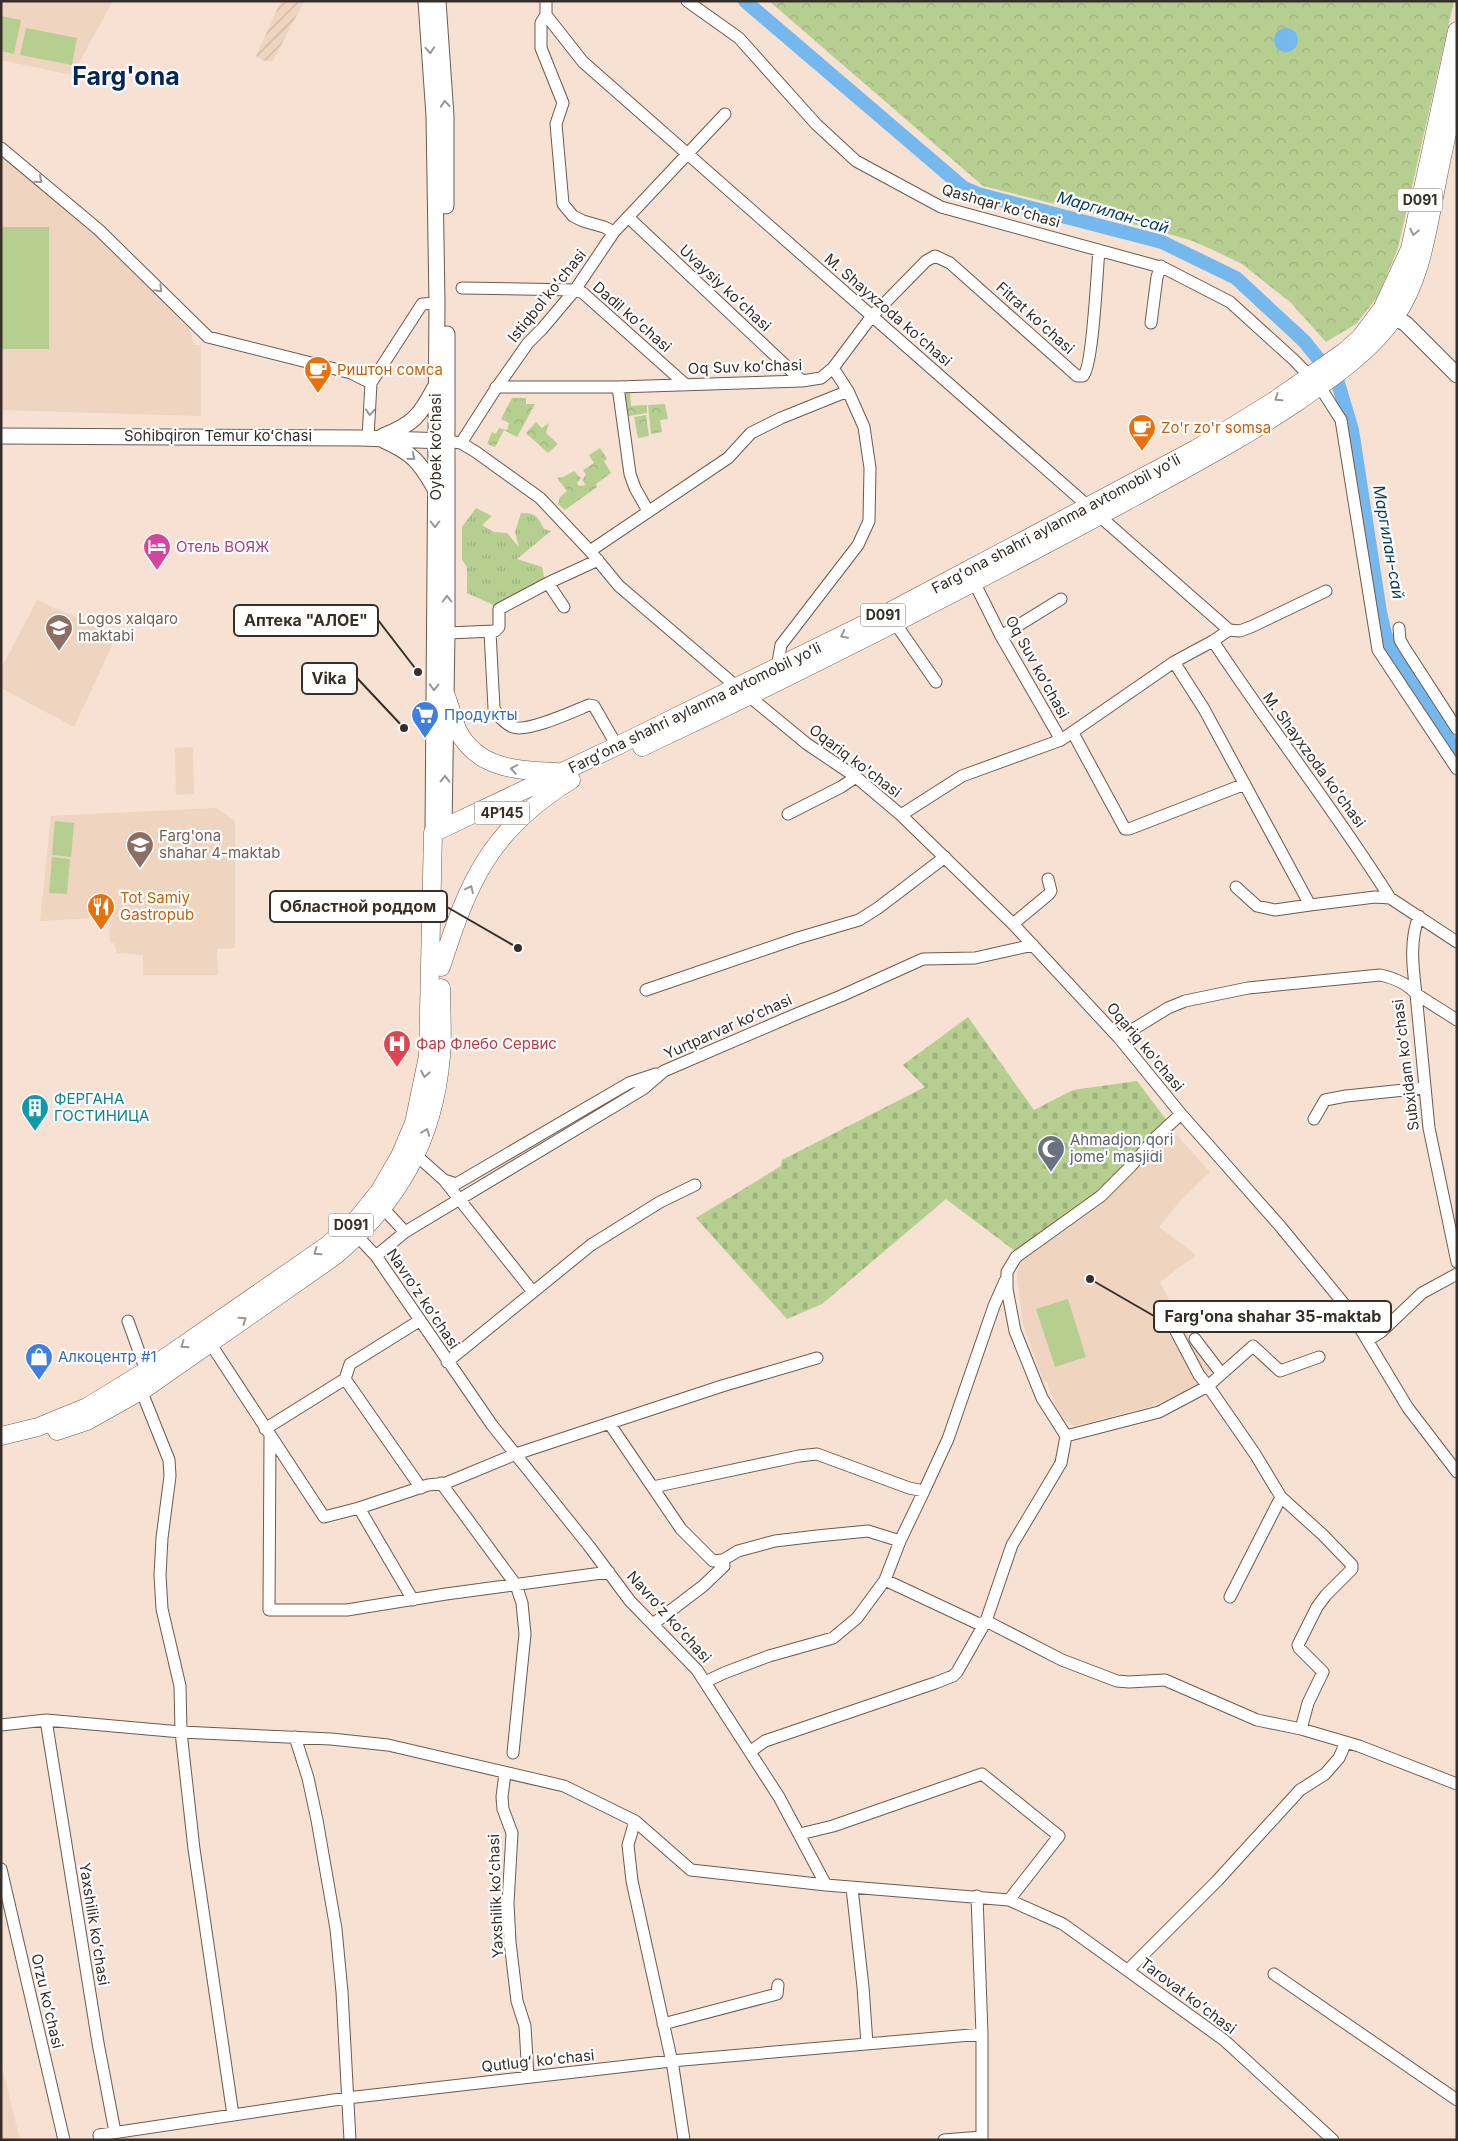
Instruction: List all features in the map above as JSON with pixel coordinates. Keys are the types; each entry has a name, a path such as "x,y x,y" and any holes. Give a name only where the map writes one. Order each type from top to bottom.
{"highway":[{"name":"Fargʻona shahri aylanma avtomobil yoʻli","path":"567,776 617,746 744,692 777,668 1246,435 1349,357 1371,346 1389,312 1410,249 1456,37"},
{"name":"Fargʻona shahri aylanma avtomobil yoʻli","path":"1389,312 1411,285 1422,254 1457,88"},
{"name":"Fargʻona shahri aylanma avtomobil yoʻli","path":"567,776 895,623 974,582 1094,511"},
{"path":"446,696 457,729 468,746 478,755 512,770 567,776"},
{"name":"4P145","path":"438,836 567,776"},
{"name":"D091","path":"441,967 456,919 471,885 501,837 567,776"},
{"name":"D091","path":"1,1448 87,1421 141,1390 336,1255 358,1237 385,1196 417,1156 428,1128 435,1101 442,1055 438,836"},
{"name":"D091","path":"1,1436 38,1427 87,1407 146,1371 328,1245 385,1196 414,1123 428,1056 438,836"}],"main road":[{"name":"Oybek ko‘chasi","path":"426,1 434,116 437,303 436,386 448,441 435,489 438,836"},
{"name":"Oybek ko‘chasi","path":"438,1 446,116 448,441 446,696 438,836"},
{"path":"1389,312 1457,375"},
{"path":"373,438 413,422 423,411 436,386"},
{"name":"Sohibqiron Temur koʻchasi","path":"1,436 373,438 448,441"},
{"path":"373,438 410,455 420,464 435,489"}],"street":[{"path":"546,1 546,15 541,24 541,48 563,104 556,127 563,204 572,216 614,232"},
{"name":"Qashqar koʻchasi","path":"687,1 739,38 816,124 856,161 941,207 1161,266 1230,302 1319,379 1341,420 1378,650 1457,769"},
{"name":"M. Shayxzoda koʻchasi","path":"546,15 583,62 1228,630"},
{"name":"Istiqbol koʻchasi","path":"448,441 496,387 528,343 575,290 614,232 725,114"},
{"path":"1,148 99,230 208,337 351,373 371,383"},
{"name":"Uvaysiy koʻchasi","path":"628,217 802,381"},
{"name":"Fitrat koʻchasi","path":"872,316 926,262 932,257 941,257 1077,376 1082,376 1086,373 1090,349 1099,250"},
{"path":"1151,323 1157,277 1161,266"},
{"name":"Dadil koʻchasi","path":"462,288 575,290 583,293 685,384"},
{"path":"373,438 371,383 422,304 437,303"},
{"path":"777,668 781,645 858,545 869,521 870,468 864,427 848,391 833,368 872,316"},
{"name":"Oq Suv koʻchasi","path":"496,387 618,387 802,381 821,378 833,368"},
{"path":"618,387 630,474 635,488 648,511"},
{"path":"590,551 728,458 751,433 781,418 848,391"},
{"name":"Oqariq ko'chasi","path":"448,441 476,452 540,498 590,551 619,586 807,744 856,777 902,815 1013,924 1119,1038 1337,1295 1368,1340 1408,1408 1457,1472"},
{"path":"447,633 495,631 499,627 499,609 548,583 598,560"},
{"name":"Oq Suv koʻchasi","path":"974,582 1001,636 1061,740"},
{"path":"548,583 564,607"},
{"path":"902,815 962,776 1061,740 1174,662 1213,641 1228,630 1240,631 1253,626 1326,591"},
{"path":"1001,636 1062,599"},
{"path":"895,623 936,682"},
{"path":"1399,628 1400,640 1404,647 1457,729"},
{"path":"490,632 494,708 497,714 511,727 519,729 540,724 589,705 594,706 617,746"},
{"name":"M. Shayxzoda koʻchasi","path":"1213,641 1254,703 1357,845 1390,898"},
{"path":"1174,662 1204,709 1310,905"},
{"path":"1073,733 1125,828 1129,829 1245,784"},
{"path":"788,814 841,788 856,777"},
{"path":"646,990 798,938 859,920 878,908 945,857"},
{"path":"1013,924 1049,894 1048,879"},
{"path":"1236,887 1257,906 1275,910 1375,897 1390,898 1457,942"},
{"path":"1418,916 1414,926 1412,959 1416,994 1457,1020"},
{"name":"Yurtparvar koʻchasi","path":"376,1256 405,1232 643,1089 664,1071 923,959 975,958 1032,945"},
{"name":"Subxidam koʻchasi","path":"1119,1038 1176,1004 1248,988 1380,975 1392,977 1410,987 1416,994 1424,1088 1434,1161 1457,1262"},
{"path":"444,1180 456,1184 629,1083 664,1071"},
{"path":"1314,1119 1325,1100 1424,1088"},
{"path":"751,1751 765,1741 952,1676 958,1672 986,1621 1012,1545 1061,1462 1066,1436 1042,1398 1015,1331 1007,1289 1007,1272 1016,1258 1101,1196 1156,1137 1182,1114"},
{"path":"417,1156 444,1180 533,1292"},
{"path":"447,1362 592,1245 660,1202 695,1184"},
{"path":"385,1196 405,1232"},
{"name":"Navroʻz koʻchasi","path":"358,1237 376,1256 492,1425 630,1601 697,1670 706,1682 751,1751 800,1834 826,1885"},
{"path":"1368,1340 1380,1332 1422,1293 1457,1274"},
{"path":"706,1682 769,1656 834,1638 857,1618 885,1580 900,1541 948,1439 994,1306 1007,1277"},
{"path":"1170,1320 1199,1375 1256,1454 1281,1497 1324,1534 1352,1565 1352,1569 1326,1595 1317,1607 1298,1645 1323,1672 1308,1703 1301,1729"},
{"path":"128,1321 146,1371"},
{"path":"268,1433 345,1379 350,1364 419,1321"},
{"path":"1195,1339 1221,1372"},
{"path":"210,1343 324,1517 359,1508 420,1488 441,1484 516,1454 722,1386 817,1358"},
{"path":"1066,1436 1159,1412 1208,1386 1221,1372 1253,1346 1280,1371 1319,1357"},
{"path":"345,1379 420,1488"},
{"path":"141,1390 169,1460 170,1476 162,1538 160,1574 162,1609 180,1686 182,1732 195,1858 233,2115"},
{"path":"609,1423 681,1529 713,1561 724,1560 738,1551 766,1543 809,1537 868,1531 900,1541"},
{"path":"268,1433 268,1610 347,1610 609,1572"},
{"path":"653,1487 799,1456 817,1454 909,1488 924,1491"},
{"path":"441,1484 516,1585 522,1602 525,1634 513,1753"},
{"path":"1230,1597 1281,1497"},
{"path":"359,1508 412,1600"},
{"path":"653,1624 703,1586 724,1566 724,1560"},
{"path":"885,1580 979,1624 986,1621"},
{"path":"986,1621 1062,1660 1117,1681 1165,1680 1257,1720 1301,1729 1346,1742 1457,1784"},
{"path":"1,1725 46,1720 182,1732 295,1737 388,1745 564,1786 635,1821 691,1870 852,1888 1010,1900 1059,1836 982,1774 832,1826 800,1834"},
{"name":"Yaxshilik koʻchasi","path":"46,1720 98,2043 115,2132"},
{"path":"295,1737 314,1804 336,1929 342,1992 350,2140"},
{"path":"1128,1970 1218,1881 1300,1790 1325,1774 1338,1758 1346,1742"},
{"name":"Yaxshilik koʻchasi","path":"505,1773 502,1797 503,1809 512,1832 508,1903 510,1942 517,2002 524,2026 528,2077"},
{"path":"635,1821 628,1845 632,1880 677,2085 684,2140"},
{"name":"Orzu koʻchasi","path":"1,1869 64,2140"},
{"path":"852,1888 867,2044"},
{"path":"944,2140 982,2138 982,2034 977,1896"},
{"name":"Tarovat koʻchasi","path":"1010,1900 1063,1924 1224,2040 1333,2140"},
{"path":"1274,1974 1457,2100"},
{"path":"664,2024 777,1994 778,1986"},
{"name":"Qutlugʻ koʻchasi","path":"99,2137 115,2132 347,2098 671,2061 982,2034"}],"shaded area":[{"path":"1,1 113,1 72,75 1,60"},
{"path":"281,1 304,1 273,61 264,61 256,56"},
{"path":"1,157 87,224 188,323 194,345 201,345 201,416 1,410"},
{"name":"Logos xalqaro maktabi","path":"37,600 117,635 74,727 1,688 1,669"},
{"path":"193,747 194,794 176,795 175,748"},
{"name":"Farg'ona shahar 4-maktab","path":"216,808 235,821 235,948 217,949 218,975 143,975 143,955 117,953 114,943 110,943 109,917 40,921 51,816"},
{"path":"1174,1132 1210,1172 1180,1201 1159,1227 1196,1255 1160,1282 1189,1338 1212,1369 1194,1387 1152,1406 1074,1426 1060,1416 1047,1382 1043,1380 1023,1324 1017,1277 1020,1262 1100,1206"},
{"path":"1,2063 20,2140 1,2140"}],"green space":[{"path":"769,1 1454,1 1398,248 1378,296 1356,324 1326,342 1290,302 1242,264 1213,250 1190,240 1122,221 983,186"},
{"path":"1,16 21,20 14,54 1,51"},
{"path":"26,28 77,38 72,65 20,55"},
{"path":"1,227 49,227 49,349 1,349"},
{"path":"620,393 630,393 631,406 647,405 647,413 623,417"},
{"path":"512,398 526,398 526,404 535,404 517,437 504,430 495,447 487,444 492,432 496,434 499,428 507,430 509,423 501,419"},
{"path":"665,404 668,419 660,420 662,432 651,434 648,405"},
{"path":"646,415 649,436 638,438 634,417"},
{"path":"536,422 542,428 549,423 546,433 558,444 548,453 526,433"},
{"path":"600,448 607,459 604,461 611,473 596,484 597,487 565,510 558,504 560,497 567,491 557,478 574,471 581,478 577,483 579,486 586,485 582,480 586,475 583,470 594,463 589,455"},
{"path":"476,508 492,516 482,525 494,532 507,533 519,547 515,532 521,513 536,516 544,529 551,531 517,559 542,567 545,581 500,608 467,593 467,567 462,560 462,527"},
{"path":"55,821 74,823 71,857 52,855"},
{"path":"52,857 70,859 67,894 49,893"},
{"path":"968,1017 1034,1110 1073,1090 1137,1081 1168,1122 1126,1159 1128,1163 1090,1201 1015,1251 946,1199 822,1304 787,1319 696,1218 781,1166 782,1160 925,1087 903,1065"},
{"path":"1068,1299 1086,1357 1055,1367 1036,1309"}],"water":[{"path":"1286,28 1295,31 1298,40 1295,49 1286,52 1277,49 1274,40 1277,31"}],"waterway":[{"name":"Маргилан-сай","path":"745,1 964,188 978,194 1162,242 1236,278 1304,341 1338,383 1352,430 1385,634 1394,655 1457,752"}],"place":[{"name":"Риштон сомса","path":"318,394"},
{"name":"Zo'r zo'r somsa","path":"1142,452"},
{"name":"Отель ВОЯЖ","path":"157,571"},
{"name":"Logos xalqaro maktabi","path":"59,652"},
{"name":"Аптека \"АЛОЕ\"","path":"418,672"},
{"name":"Vika","path":"404,728"},
{"name":"Продукты","path":"425,739"},
{"name":"Farg'ona shahar 4-maktab","path":"140,869"},
{"name":"Tot Samiy Gastropub","path":"101,931"},
{"name":"Областной роддом","path":"518,948"},
{"name":"Фар Флебо Сервис","path":"397,1068"},
{"name":"ФЕРГАНА ГОСТИНИЦА","path":"35,1132"},
{"name":"Ahmadjon qori jome' masjidi","path":"1051,1173"},
{"name":"Farg'ona shahar 35-maktab","path":"1090,1279"},
{"name":"Алкоцентр #1","path":"39,1381"}],"district":[{"name":"Farg'ona","path":"126,76"}]}
